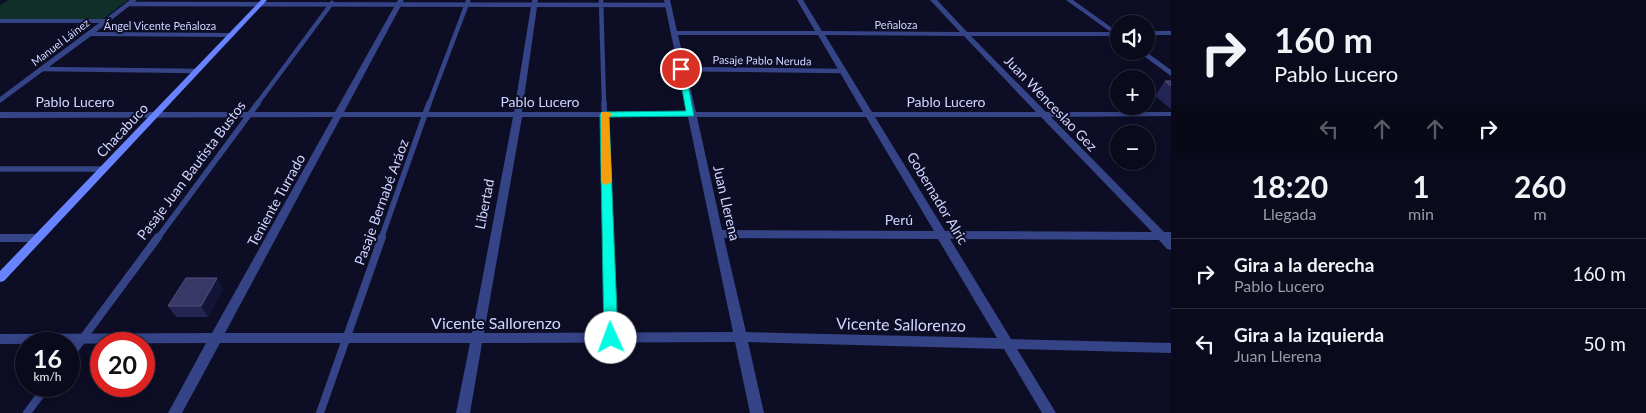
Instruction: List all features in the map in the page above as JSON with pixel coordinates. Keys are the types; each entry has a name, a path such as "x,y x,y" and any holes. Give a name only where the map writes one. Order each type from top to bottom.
{"main road":[{"name":"Chacabuco","path":"0,278 262,2"}],"street":[{"name":"Gobernador Alric","path":"800,0 1049,413"},
{"name":"Juan Wenceslao Gez","path":"933,0 1042,114 1166,236 1171,246"},
{"path":"1069,0 1110,28"},
{"name":"Manuel Láinez","path":"0,101 131,2"},
{"name":"Teniente Turrado","path":"175,413 400,2"},
{"name":"Libertad","path":"463,413 475,339 518,114 535,2"},
{"name":"Juan Llerena","path":"667,3 756,413"},
{"name":"Ángel Vicente Peñaloza","path":"0,21 106,21"},
{"name":"Peñaloza","path":"674,33 1110,34"},
{"path":"1155,33 1171,33"},
{"name":"Ángel Vicente Peñaloza","path":"88,34 231,35"},
{"path":"1152,60 1171,74"},
{"name":"Pablo Lucero","path":"0,115 1171,114"},
{"name":"Perú","path":"717,234 1166,236"},
{"path":"0,238 38,238"},
{"name":"Vicente Sallorenzo","path":"0,339 740,337 1171,348"}],"lane":[{"path":"131,2 667,3"},
{"name":"Pasaje Juan Bautista Bustos","path":"80,342 333,2"},
{"name":"Pasaje Bernabé Aráoz","path":"320,413 425,114 468,2"},
{"path":"601,2 611,338"},
{"path":"42,69 197,71"},
{"name":"Pasaje Pablo Neruda","path":"681,69 842,71"},
{"path":"0,168 104,169"},
{"path":"27,413 39,397"}],"green space":[{"path":"9,0 128,0 103,19 0,19 0,5"}],"building":[{"path":"186,278 217,278 201,306 168,306"}],"slow traffic":[{"path":"606,182 604,114 608,114"}],"route":[{"path":"611,338 604,114 691,114 681,69"}]}
